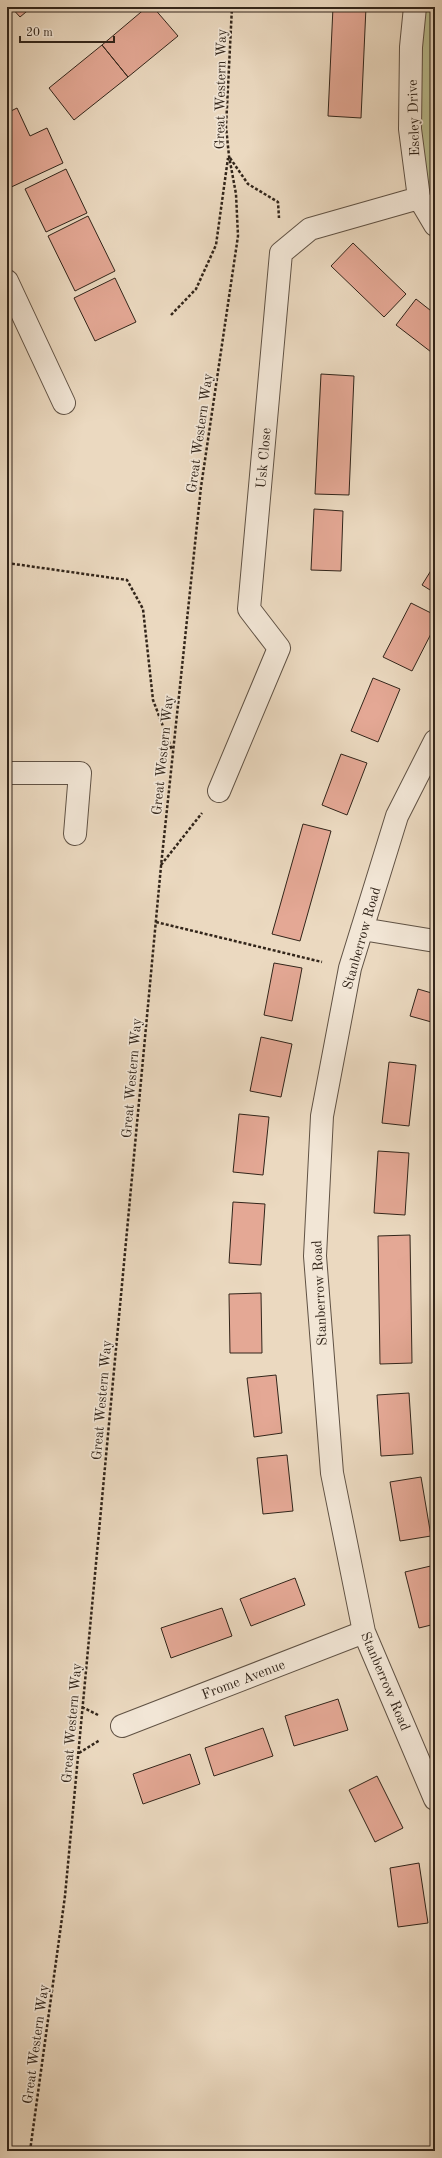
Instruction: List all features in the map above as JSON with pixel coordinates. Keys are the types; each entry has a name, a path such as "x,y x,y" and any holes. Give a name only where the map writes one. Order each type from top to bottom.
{"street":[{"name":"Escley Drive","path":"415,7 411,47 410,129 419,198 435,225"},
{"path":"281,253 310,229 419,198"},
{"name":"Usk Close","path":"219,791 279,648 249,609 281,253"},
{"path":"7,281 64,403"},
{"name":"Stanberrow Road","path":"435,741 397,816 350,968 322,1116 315,1256 332,1473 364,1632 435,1799"},
{"path":"7,773 32,772 80,774 75,834"},
{"path":"362,929 435,941"},
{"name":"Frome Avenue","path":"122,1726 364,1632"}],"path":[{"name":"Great Western Way","path":"30,2151 65,1896 161,866 201,487 238,236 236,194 229,156 226,126 232,7"},
{"path":"229,156 248,184 278,202 281,253"},
{"path":"171,315 196,289 216,245 229,156"},
{"path":"7,563 127,580 143,609 153,700 173,751"},
{"path":"161,866 219,791"},
{"path":"156,922 350,968"}],"green space":[{"path":"415,7 431,7 435,20 435,225 419,198"}],"building":[{"path":"11,7 32,7 20,17"},
{"path":"147,7 153,7 178,36 128,77 102,45"},
{"path":"333,7 366,7 361,118 328,116"},
{"path":"102,45 128,77 74,120 49,88"},
{"path":"17,108 30,136 47,128 63,163 7,189 7,113"},
{"path":"66,169 87,213 46,232 25,189"},
{"path":"88,216 115,271 75,291 48,236"},
{"path":"353,243 406,294 384,317 331,266"},
{"path":"115,278 136,322 95,341 74,298"},
{"path":"416,299 435,314 435,355 396,325"},
{"path":"321,374 354,376 349,495 315,494"},
{"path":"314,509 343,511 341,571 311,570"},
{"path":"435,564 435,593 422,585"},
{"path":"411,603 435,615 435,626 412,671 383,657"},
{"path":"373,678 400,689 378,742 351,731"},
{"path":"341,754 367,763 347,815 322,805"},
{"path":"303,824 331,831 300,941 272,934"},
{"path":"274,963 302,968 292,1021 264,1015"},
{"path":"418,989 435,994 435,1023 410,1016"},
{"path":"261,1037 292,1044 281,1097 250,1091"},
{"path":"389,1062 416,1065 409,1126 382,1123"},
{"path":"239,1114 269,1117 263,1175 233,1172"},
{"path":"378,1151 409,1153 405,1215 374,1213"},
{"path":"233,1202 265,1204 261,1265 229,1263"},
{"path":"410,1235 412,1363 380,1364 378,1236"},
{"path":"261,1293 262,1353 230,1353 229,1294"},
{"path":"276,1375 282,1433 254,1437 247,1378"},
{"path":"409,1393 413,1454 381,1456 377,1395"},
{"path":"287,1455 293,1511 263,1514 257,1458"},
{"path":"421,1477 431,1536 400,1541 390,1482"},
{"path":"435,1565 435,1624 419,1628 405,1572"},
{"path":"295,1578 305,1605 251,1626 240,1599"},
{"path":"222,1608 232,1636 171,1658 161,1628"},
{"path":"338,1699 348,1730 294,1746 285,1716"},
{"path":"263,1728 273,1756 214,1776 205,1748"},
{"path":"190,1754 200,1784 143,1804 133,1774"},
{"path":"377,1776 403,1828 375,1842 349,1790"},
{"path":"419,1863 428,1923 398,1927 390,1868"}]}
